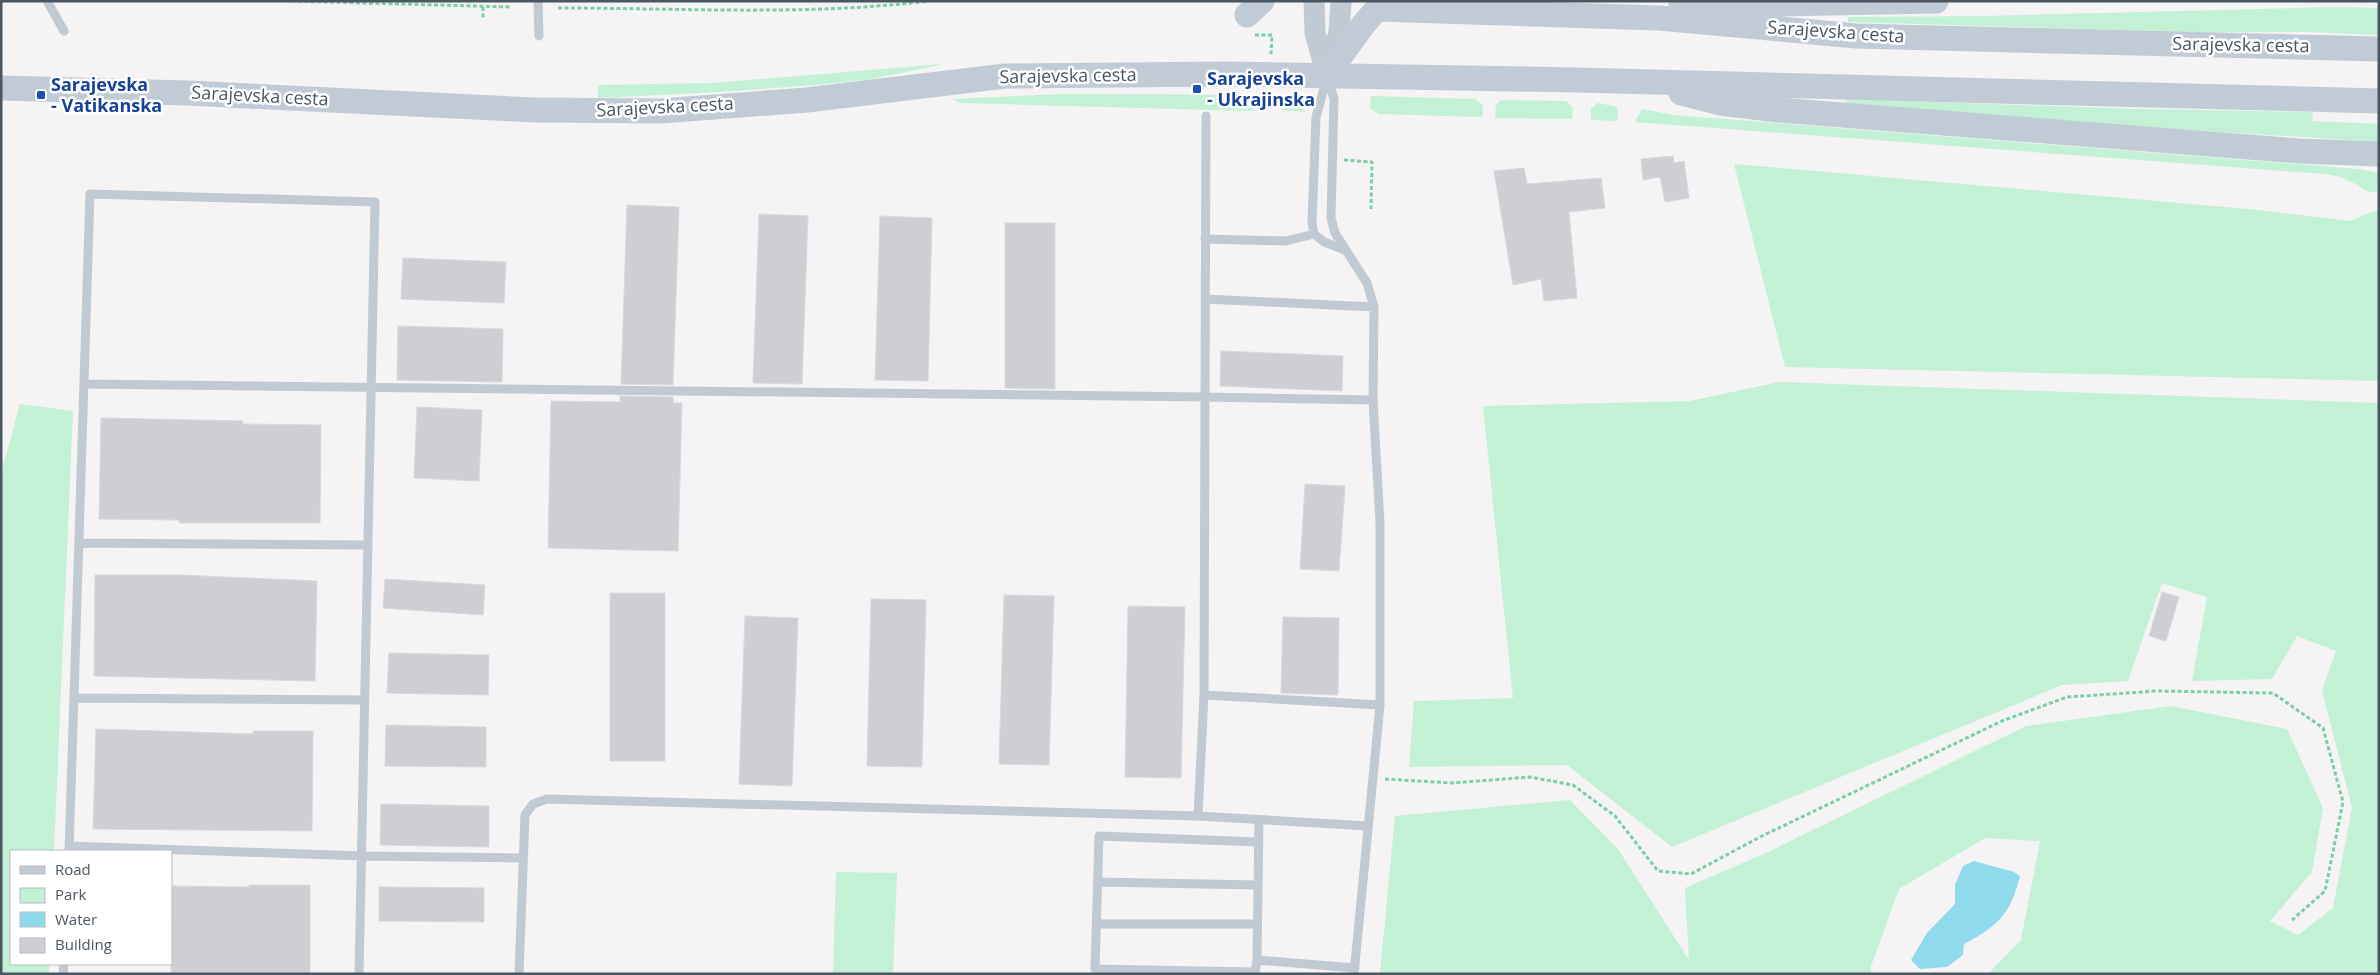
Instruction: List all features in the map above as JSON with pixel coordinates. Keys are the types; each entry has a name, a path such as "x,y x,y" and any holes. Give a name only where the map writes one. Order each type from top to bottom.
{"main road":[{"path":"1466,1 1490,12"},
{"path":"1612,16 1628,5 1639,2 1936,1"},
{"name":"Sarajevska cesta","path":"1327,75 1377,9 1612,16 1706,21 1856,36 2379,49"},
{"name":"Sarajevska cesta","path":"1,88 187,93 535,110 662,111 806,100 1005,76 1327,75 2379,101"},
{"path":"1661,83 1693,98 1778,110 2299,151 2379,154"}],"street":[{"path":"1314,1 1315,33 1327,75"},
{"path":"1327,75 1338,32 1341,1"}],"lane":[{"path":"47,1 64,31"},
{"path":"538,1 539,36"},
{"path":"1327,75 1316,117 1312,212 1314,234 1324,242 1344,250"},
{"path":"1257,960 1355,971 1380,705 1380,523 1373,400 1374,307 1367,283 1344,250 1335,233 1331,218 1334,99 1327,75"},
{"path":"1198,816 1204,695 1206,116"},
{"path":"112,850 70,849 90,194 375,202 359,974"},
{"path":"1206,239 1286,241 1314,234"},
{"path":"1205,299 1374,307"},
{"path":"84,384 1373,400"},
{"path":"80,543 367,545"},
{"path":"1204,695 1380,705"},
{"path":"75,698 364,700"},
{"path":"519,974 525,816 533,804 547,799 1198,816 1368,826"},
{"path":"1259,820 1259,842 1257,924 1257,960 1255,972 1095,969 1098,836 1259,842"},
{"path":"172,851 522,858"},
{"path":"1097,882 1258,884"},
{"path":"1096,924 1257,924"}],"path":[{"path":"291,1 512,7"},
{"path":"558,8 801,9 881,7 930,1"},
{"path":"483,7 483,18"},
{"path":"1341,160 1372,162 1371,209"},
{"path":"1372,778 1452,783 1530,777 1573,785 1615,816 1658,871 1691,874 1760,837 2002,721 2067,697 2157,691 2273,693 2323,728 2343,802 2325,891 2291,921"}],"green space":[{"path":"2334,7 2379,8 2379,35 2309,32 2193,32 1848,22 1848,17 1987,16"},
{"path":"944,64 872,79 816,85 598,98 598,85 713,83"},
{"path":"1061,94 1262,95 1260,108 1250,111 960,103 953,99"},
{"path":"1277,95 1295,100 1306,112 1282,110 1278,106"},
{"path":"1371,96 1475,99 1482,104 1483,113 1481,117 1379,114 1370,108"},
{"path":"1848,99 2137,109 2312,112 2313,121 2379,124 2379,142 2128,126 1845,103"},
{"path":"1501,100 1566,101 1573,108 1572,119 1495,118 1496,105"},
{"path":"1597,103 1614,106 1618,109 1617,121 1591,120 1591,109"},
{"path":"1642,109 1674,115 2358,169 2379,173 2377,192 2373,192 2341,178 2324,174 1635,122"},
{"path":"1734,164 2259,210 2350,221 2379,209 2379,381 1785,367"},
{"path":"1779,382 2379,403 2379,974 1988,974 2021,940 2040,841 1985,838 1899,889 1871,966 1871,974 1380,974 1395,816 1570,800 1618,849 1689,960 1685,888 1768,852 2026,726 2171,706 2287,729 2323,808 2312,872 2270,921 2298,935 2333,908 2352,808 2322,690 2336,651 2297,636 2272,679 2192,681 2207,597 2162,583 2128,681 2062,685 1672,847 1567,765 1409,767 1414,701 1513,698 1483,406 1690,401"},
{"path":"20,404 73,411 54,850 10,850 10,965 49,965 49,974 1,974 1,474"},
{"path":"836,872 897,873 893,974 833,974"}],"water":[{"path":"1974,861 2014,872 2020,876 2012,901 2001,918 1986,931 1964,944 1963,955 1947,967 1920,969 1911,960 1927,933 1955,904 1955,885 1963,866"}],"building":[{"path":"1673,156 1674,163 1684,161 1689,198 1665,202 1660,177 1643,180 1641,159"},
{"path":"1524,168 1527,184 1601,178 1605,208 1569,212 1577,298 1544,301 1541,279 1513,285 1494,171"},
{"path":"627,205 679,207 673,385 621,384"},
{"path":"759,214 808,216 802,384 753,383"},
{"path":"880,216 932,218 928,381 875,380"},
{"path":"1005,223 1055,223 1055,389 1005,388"},
{"path":"403,258 506,262 504,303 401,299"},
{"path":"398,326 503,329 502,382 397,380"},
{"path":"1221,351 1343,356 1342,391 1220,386"},
{"path":"620,396 673,397 673,403 682,403 678,551 548,548 551,401 620,402"},
{"path":"417,407 482,410 479,481 414,478"},
{"path":"101,418 243,421 242,424 321,425 320,523 179,523 179,520 99,519"},
{"path":"1305,484 1345,486 1339,571 1300,569"},
{"path":"95,575 179,575 317,581 315,681 94,676"},
{"path":"385,579 485,585 483,615 383,608"},
{"path":"2162,592 2179,597 2166,641 2149,636"},
{"path":"610,593 665,593 665,761 610,761"},
{"path":"1004,595 1054,596 1049,765 999,764"},
{"path":"871,599 926,600 922,767 867,766"},
{"path":"1128,606 1185,607 1181,778 1125,777"},
{"path":"745,616 798,618 792,786 739,784"},
{"path":"1283,617 1339,618 1338,695 1281,693"},
{"path":"389,653 489,655 488,695 387,693"},
{"path":"386,725 486,727 486,767 385,766"},
{"path":"96,729 253,734 253,731 313,731 312,831 93,829"},
{"path":"381,804 489,806 489,847 380,845"},
{"path":"249,885 310,885 310,974 171,974 172,886 249,887"},
{"path":"379,887 484,888 484,922 379,921"}],"place":[{"name":"Sarajevska - Ukrajinska","path":"1197,89"},
{"name":"Sarajevska - Vatikanska","path":"41,95"}]}
